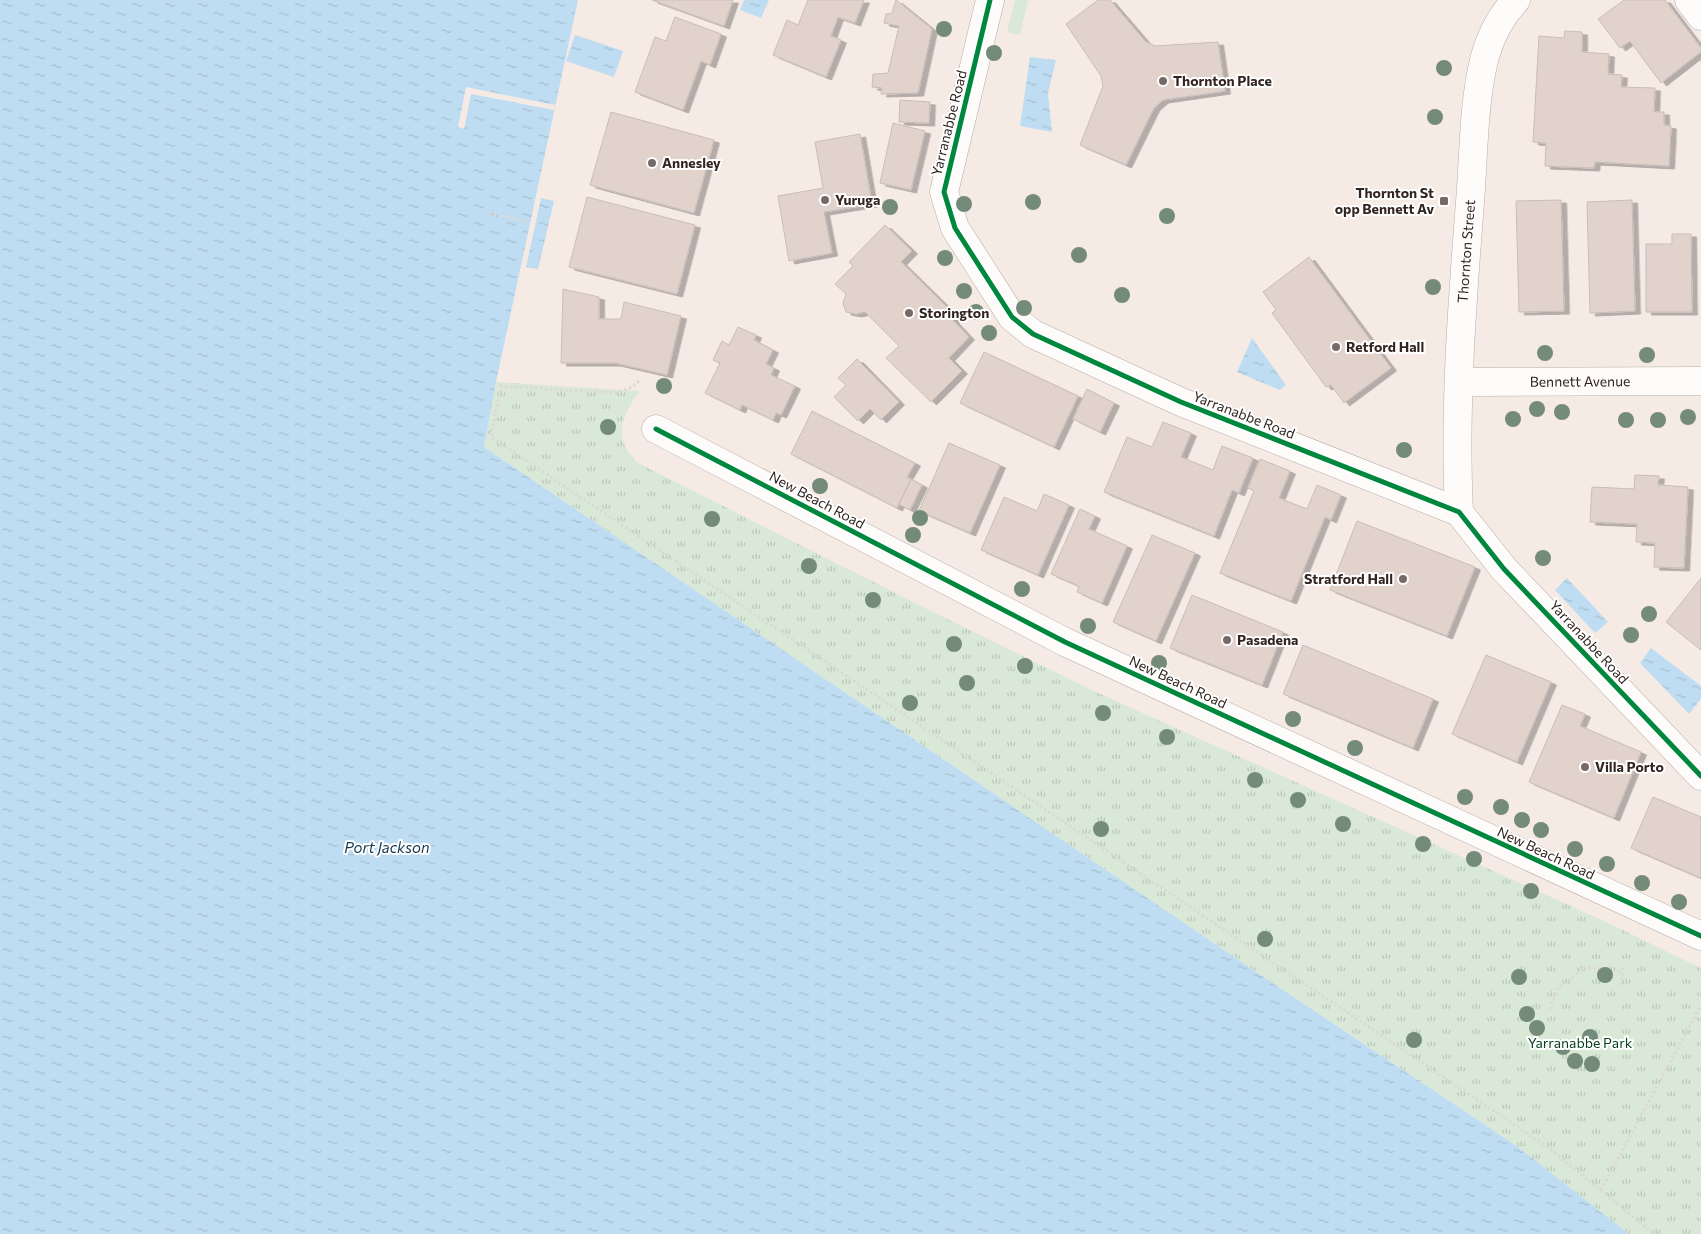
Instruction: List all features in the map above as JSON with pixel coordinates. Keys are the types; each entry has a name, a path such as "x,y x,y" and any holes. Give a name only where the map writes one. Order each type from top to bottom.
{"street":[{"name":"Yarranabbe Road","path":"990,0 944,192 955,228 1012,316 1033,334 1181,402 1459,512 1504,568 1701,776"},
{"name":"Thornton Street","path":"1459,512 1457,464 1464,282 1478,93 1488,45 1503,17 1516,0"},
{"path":"1689,0 1701,16"},
{"name":"Bennett Avenue","path":"1460,382 1701,381"},
{"name":"New Beach Road","path":"656,429 1065,642 1701,936"}],"path":[{"path":"489,213 526,222"},
{"path":"639,381 632,387 616,393 501,386 491,437 1549,1148 1654,1234"},
{"path":"1550,1009 1558,988 1585,968 1623,970 1621,985"},
{"path":"1601,1190 1701,1005"}],"green space":[{"path":"1015,0 1028,0 1020,35 1007,32"},
{"name":"Yarranabbe Park","path":"496,382 640,391 628,409 622,427 625,445 638,463 1096,692 1604,921 1701,968 1701,1234 1629,1234 1518,1147 1271,982 484,447"}],"water":[{"name":"Port Jackson","path":"0,0 578,0 496,382 484,447 1271,982 1518,1147 1629,1234 0,1234"},
{"path":"744,0 769,0 761,18 740,10"},
{"path":"575,35 623,51 614,77 566,61"},
{"path":"1030,57 1056,60 1048,93 1052,132 1020,126"},
{"path":"541,198 554,201 538,269 526,267"},
{"path":"1252,338 1286,385 1280,390 1237,372"},
{"path":"1567,578 1608,622 1595,633 1555,590"},
{"path":"1651,648 1701,686 1701,699 1689,714 1640,663"}],"pier":[{"path":"466,87 555,105 554,110 471,94 464,129 458,127"}],"building":[{"path":"652,0 733,0 724,26"},
{"path":"808,0 864,0 855,23 838,17 831,36 841,40 826,77 773,55 787,20 798,25"},
{"path":"896,0 932,29 918,93 881,94 882,88 872,87 873,74 888,73 899,26 884,23 886,14 892,13"},
{"name":"Thornton Place","path":"1098,0 1110,0 1146,42 1155,46 1218,42 1225,91 1163,100 1154,108 1126,165 1080,145 1103,86 1101,76 1066,24"},
{"path":"1624,0 1665,0 1701,48 1701,52 1661,83 1630,41 1620,48 1598,19"},
{"path":"675,17 721,34 710,65 701,61 683,110 635,92 655,37 666,41"},
{"path":"1565,31 1582,32 1582,52 1609,54 1608,74 1622,75 1621,87 1655,88 1654,112 1664,112 1664,125 1671,126 1669,166 1595,162 1594,168 1545,166 1546,143 1533,142 1539,36 1564,38"},
{"path":"900,100 930,102 929,123 899,122"},
{"name":"Annesley","path":"611,112 714,140 694,213 590,185"},
{"path":"893,123 925,131 911,190 880,183"},
{"name":"Yuruga","path":"860,134 872,204 824,212 832,253 789,261 778,196 823,188 815,142"},
{"path":"587,197 695,225 677,294 569,267"},
{"path":"1561,200 1564,311 1519,312 1516,201"},
{"path":"1632,200 1635,311 1590,313 1587,202"},
{"name":"Storington","path":"885,225 912,251 901,262 957,317 953,320 969,337 949,358 962,371 931,402 886,358 899,346 865,312 856,314 846,312 843,303 846,294 835,284 853,266 849,262"},
{"path":"1672,234 1691,234 1692,312 1646,312 1646,244 1672,244"},
{"name":"Retford Hall","path":"1309,257 1391,368 1344,403 1331,385 1326,387 1272,313 1276,310 1263,292"},
{"path":"563,289 599,297 599,319 621,319 624,302 681,316 667,375 615,363 561,363"},
{"path":"738,327 756,335 754,340 773,350 766,364 774,368 771,375 795,386 781,415 776,413 773,420 742,405 740,410 705,393 720,363 713,360 722,341 729,345"},
{"path":"984,352 1078,396 1054,447 960,403"},
{"path":"857,359 899,402 881,420 870,409 858,421 834,397 846,385 838,378"},
{"path":"1087,389 1114,403 1100,432 1073,419"},
{"path":"812,411 915,463 907,477 911,479 897,508 791,454"},
{"path":"1163,422 1191,433 1181,457 1213,470 1222,446 1253,458 1239,493 1232,490 1214,536 1104,492 1127,437 1152,447"},
{"path":"949,443 1000,465 970,533 919,511"},
{"path":"1260,459 1290,471 1279,498 1307,509 1317,485 1341,495 1331,520 1325,517 1291,601 1220,573 1254,491 1248,488"},
{"path":"1635,475 1659,476 1658,485 1688,487 1684,568 1654,567 1655,543 1636,542 1637,524 1590,522 1592,487 1634,489"},
{"path":"911,479 922,485 910,510 899,504"},
{"path":"1044,494 1069,505 1038,575 981,550 1004,497 1037,511"},
{"path":"1080,509 1095,516 1089,529 1127,546 1102,603 1077,592 1079,586 1051,574"},
{"name":"Stratford Hall","path":"1357,521 1475,567 1447,636 1330,590"},
{"path":"1152,535 1195,553 1156,641 1113,622"},
{"path":"1701,578 1701,650 1666,622"},
{"name":"Pasadena","path":"1192,595 1283,632 1262,685 1170,648"},
{"path":"1303,645 1433,699 1413,748 1283,694"},
{"path":"1486,655 1551,682 1517,762 1452,734"},
{"name":"Villa Porto","path":"1562,705 1585,714 1580,726 1641,752 1614,818 1529,782"},
{"path":"1653,797 1701,817 1701,878 1631,848"}],"cycle path":[{"path":"990,0 944,192 955,228 1012,317 1033,334 1181,402 1459,512 1504,569 1701,776"},
{"path":"656,429 1065,642 1701,936"}],"place":[{"name":"Thornton Place","path":"1163,81"},
{"name":"Annesley","path":"652,163"},
{"name":"Yuruga","path":"825,200"},
{"name":"Thornton St opp Bennett Av","path":"1444,201"},
{"name":"Storington","path":"909,313"},
{"name":"Retford Hall","path":"1336,347"},
{"name":"Stratford Hall","path":"1403,579"},
{"name":"Pasadena","path":"1227,640"},
{"name":"Villa Porto","path":"1585,767"}]}
